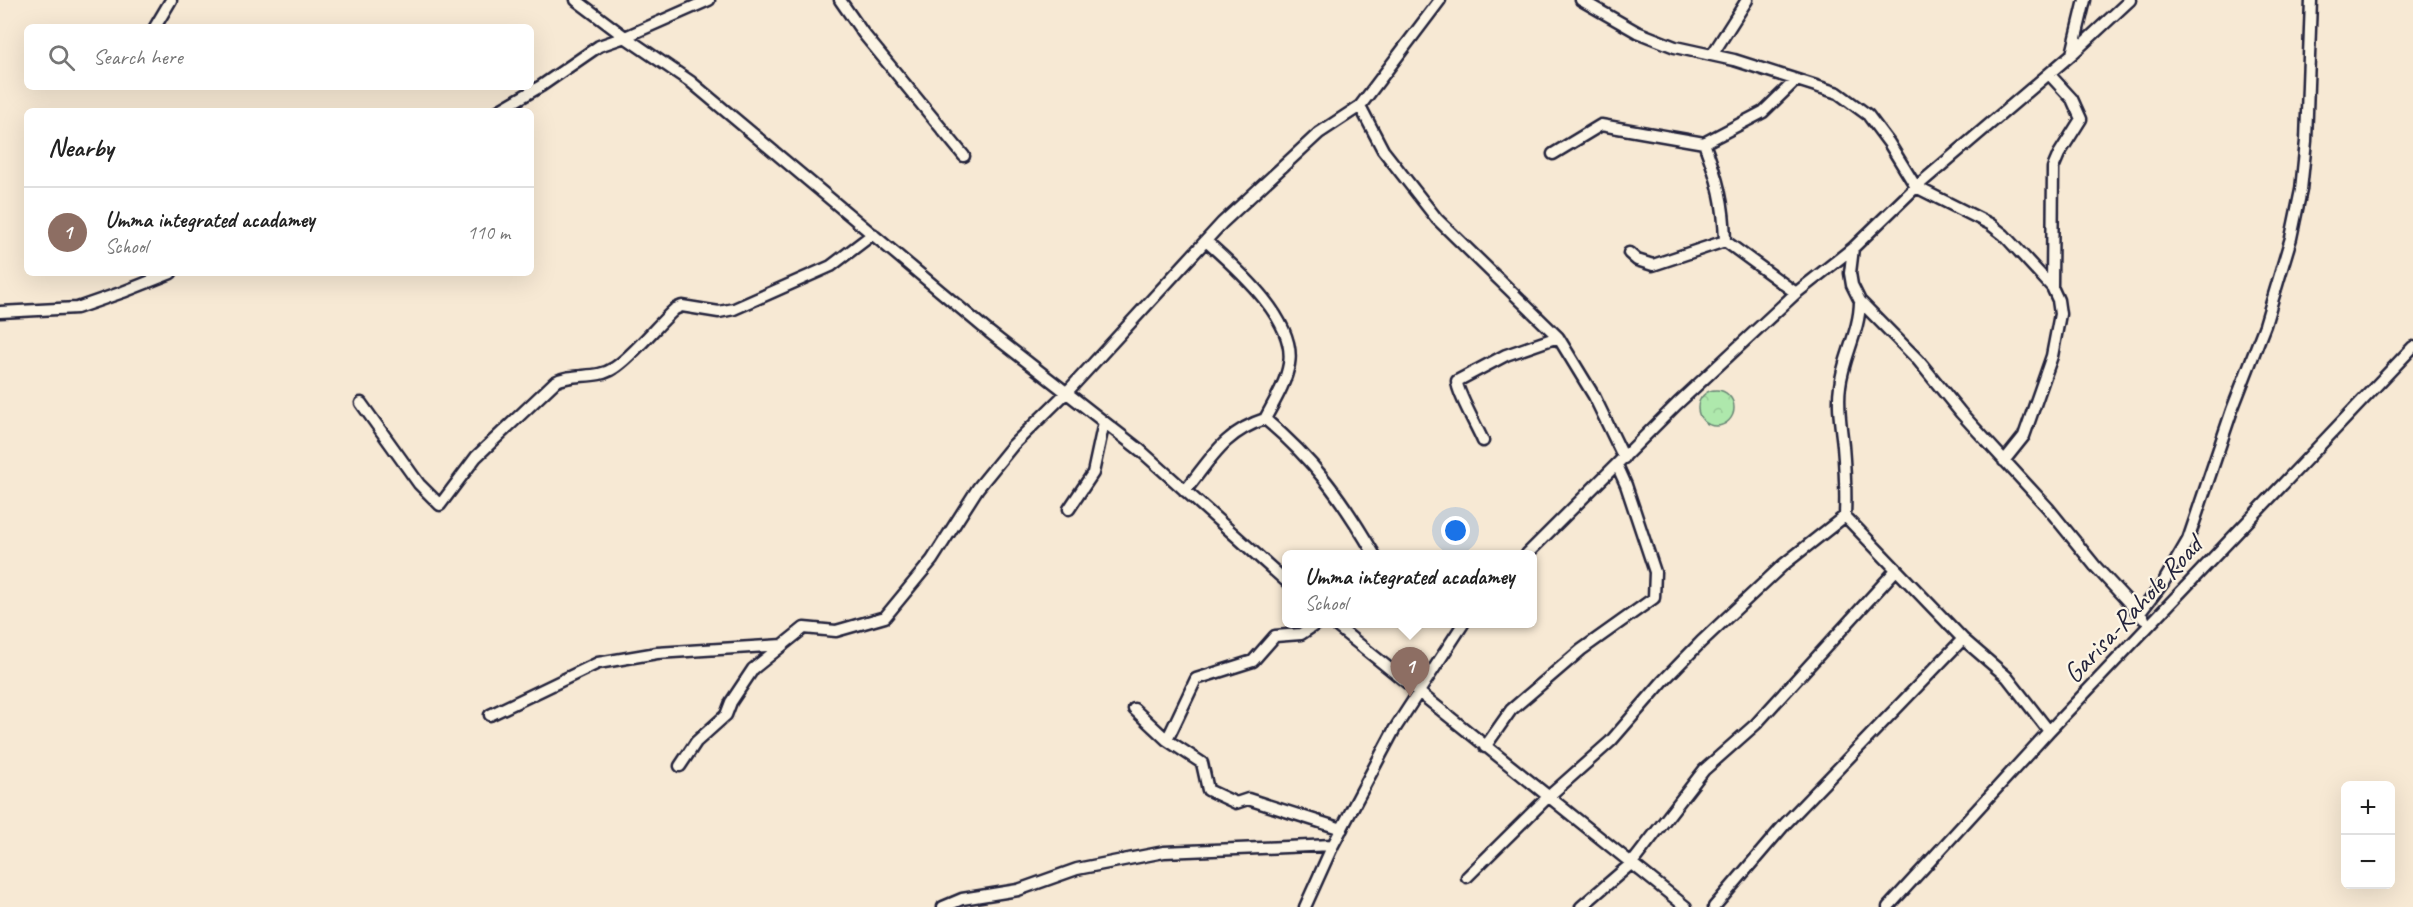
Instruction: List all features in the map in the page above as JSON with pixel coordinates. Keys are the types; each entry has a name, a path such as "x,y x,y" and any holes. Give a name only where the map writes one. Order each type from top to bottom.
{"street":[{"path":"157,24 171,0"},
{"path":"576,0 691,82 989,332 1140,450 1282,578"},
{"path":"503,108 541,86 599,46 709,0"},
{"path":"840,0 863,33 964,156"},
{"path":"680,766 696,742 726,715 731,702 753,669 804,628 836,631 885,617 932,560 978,488 1012,445 1067,392 1222,223 1319,134 1360,106 1440,0"},
{"path":"1581,0 1637,32 1675,47 1734,60 1838,93 1868,115 1889,142 1916,187 1990,224 2052,287 2058,300 2060,314 2052,356 2024,436 2004,461"},
{"path":"1712,55 1748,0"},
{"path":"2072,54 2085,0"},
{"path":"1532,550 1677,404 1796,293 1853,248 1916,187 2072,54 2130,0"},
{"path":"2139,614 2163,583 2188,540 2232,410 2265,325 2291,238 2301,189 2305,150 2311,0"},
{"path":"2049,74 2072,99 2081,119 2053,168 2052,287"},
{"path":"1553,154 1601,125 1704,143 1763,112 1796,80"},
{"path":"1360,106 1383,150 1437,219 1558,337 1594,396 1621,462 1626,485 1654,572 1654,597 1581,650 1511,710 1485,747"},
{"path":"1704,143 1719,181 1724,208 1725,241"},
{"path":"362,403 419,484 440,505 476,457 555,382 566,376 593,374 614,369 675,309 682,306 719,312 734,309 831,266 873,234"},
{"path":"1629,253 1637,260 1653,265 1725,241"},
{"path":"1725,241 1796,293"},
{"path":"1185,491 1233,433 1246,425 1265,419 1289,362 1289,346 1283,329 1264,298 1241,272 1206,242"},
{"path":"1853,248 1850,273 1852,285 1860,301 1918,360 2150,626"},
{"path":"0,312 77,308 163,276"},
{"path":"1860,301 1857,328 1843,366 1839,389 1839,413 1846,482 1845,516 1963,639 2007,677 2049,731"},
{"path":"1484,441 1457,387 1457,381 1466,374 1506,355 1558,337"},
{"name":"Garisa-Rahole Road","path":"1888,907 2049,731 2413,347"},
{"path":"1265,419 1306,456 1342,500 1372,550"},
{"path":"1070,509 1093,473 1104,422"},
{"path":"1467,877 1548,797 1611,741 1663,681 1701,642 1783,565 1845,516"},
{"path":"1581,907 1632,863 1704,770 1756,724 1896,570"},
{"path":"1167,740 1196,679 1253,661 1275,636 1300,634 1310,628"},
{"path":"1339,628 1686,907"},
{"path":"1305,907 1333,845 1394,730 1460,628"},
{"path":"1714,907 1785,824 1963,639"},
{"path":"490,715 598,663 657,653 783,645"},
{"path":"1134,709 1167,740 1202,763 1208,790 1236,803 1248,799 1342,829"},
{"path":"943,907 962,899 1018,890 1077,869 1164,852 1333,845"}],"green space":[{"path":"1716,390 1729,395 1734,408 1729,421 1716,426 1703,421 1698,408 1703,395"}],"place":[{"name":"Umma integrated acadamey","path":"1410,697"}]}
